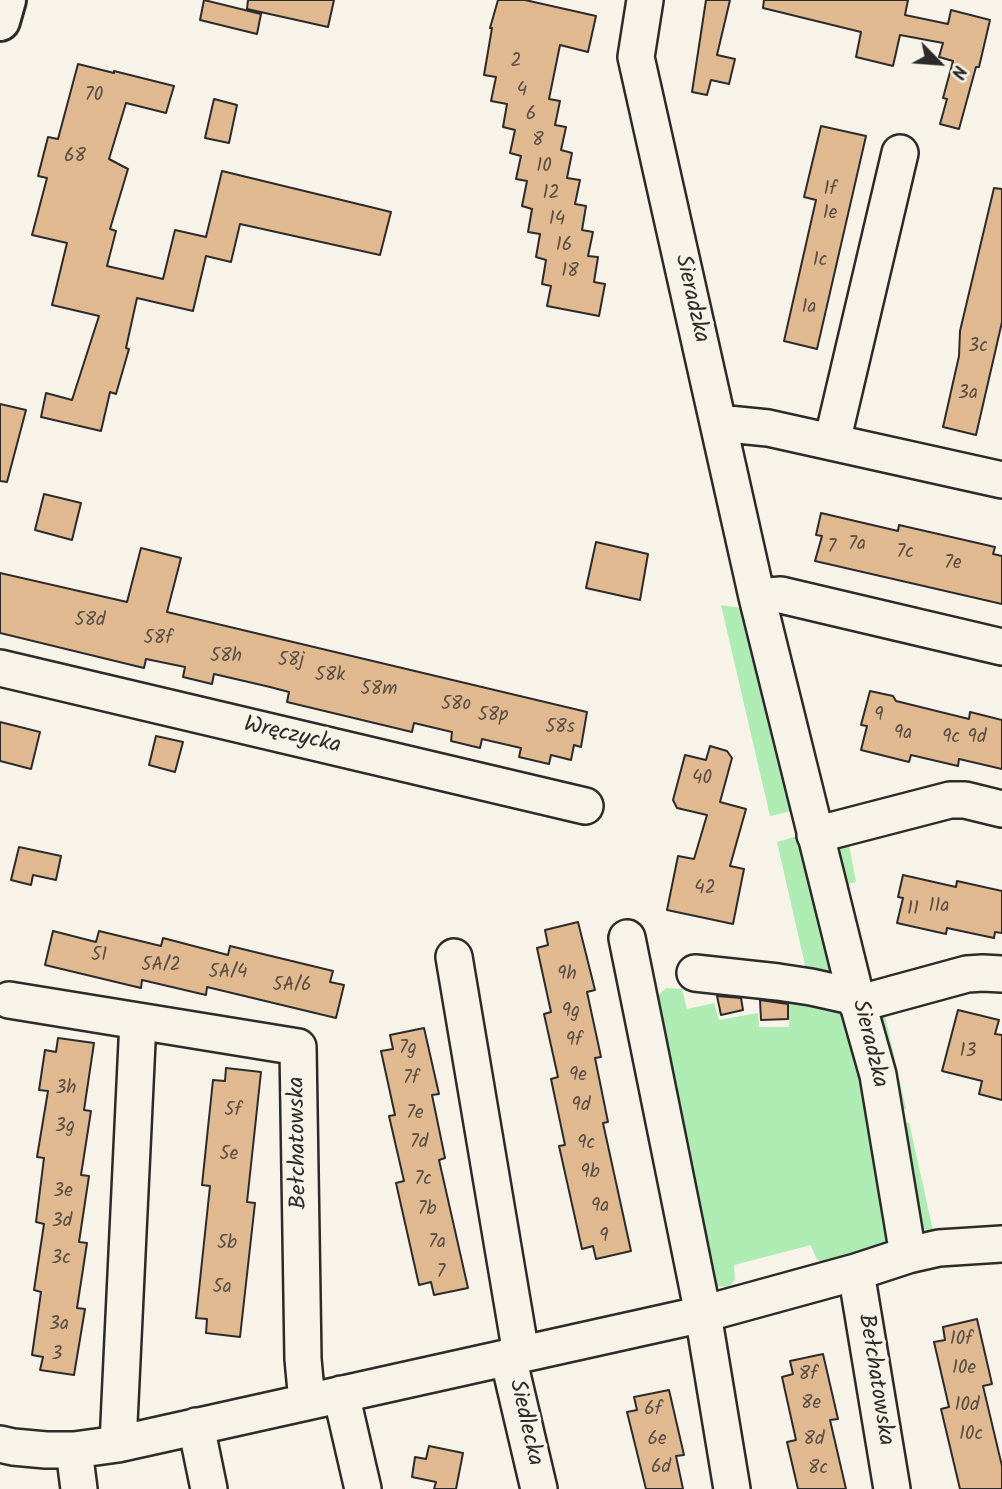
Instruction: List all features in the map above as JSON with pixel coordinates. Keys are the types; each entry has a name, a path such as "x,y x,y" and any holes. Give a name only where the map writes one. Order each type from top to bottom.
{"main road":[{"path":"0,21 6,0"}],"street":[{"name":"Sieradzka","path":"645,0 636,57 757,597 856,1001 878,1075 908,1255"},
{"path":"832,442 901,153"},
{"path":"718,423 768,428 1002,481"},
{"path":"757,597 781,595 1002,647"},
{"name":"Wręczycka","path":"0,668 585,806"},
{"path":"815,835 950,800 965,800 1002,809"},
{"path":"627,937 703,1314 732,1489"},
{"path":"454,957 514,1356"},
{"path":"695,973 811,987 856,1001 968,974 1002,974"},
{"name":"Bełchatowska","path":"9,1000 298,1047 303,1359 307,1402"},
{"path":"118,1444 138,1021"},
{"path":"0,1444 46,1450 74,1450 118,1444 703,1314 908,1255 939,1248 1002,1244"},
{"name":"Bełchatowska","path":"856,1272 892,1489"},
{"name":"Siedlecka","path":"514,1356 539,1489"},
{"path":"341,1394 363,1489"},
{"path":"196,1426 209,1489"},
{"path":"74,1450 79,1489"}],"green space":[{"path":"721,605 748,609 796,810 770,816"},
{"path":"801,835 832,968 827,977 808,978 777,842"},
{"path":"847,835 856,882 848,884 843,883 831,844"},
{"path":"666,988 682,989 687,1009 714,1003 719,1020 758,1013 759,1027 789,1027 789,989 837,1007 846,1019 892,1218 888,1243 883,1249 822,1263 816,1258 811,1245 734,1265 735,1279 729,1287 712,1283 654,1004"},
{"path":"883,1007 906,1109 902,1110 898,1109 873,1015"},
{"path":"909,1122 934,1235 919,1223 902,1126"}],"building":[{"path":"204,0 261,14 257,34 200,20"},
{"path":"248,0 334,0 328,27 247,9"},
{"path":"498,0 525,0 596,16 588,52 560,45 549,99 560,101 555,125 566,127 561,150 572,153 567,178 580,180 575,204 586,206 582,230 593,232 588,256 598,257 594,282 605,284 599,316 547,306 551,286 542,284 546,260 536,257 540,234 528,232 532,209 522,206 527,181 516,179 521,156 510,153 515,130 503,127 507,104 491,101 496,77 484,75 490,28"},
{"path":"706,0 730,0 717,55 735,59 729,84 711,80 707,95 692,92"},
{"path":"764,0 908,0 905,15 948,24 951,10 990,20 979,67 976,67 959,129 940,124 947,99 943,98 953,61 939,57 943,43 900,35 893,66 856,57 861,32 763,8"},
{"path":"78,64 174,86 166,113 126,103 109,159 128,169 110,229 116,231 107,266 163,279 175,230 206,237 222,171 391,212 380,255 240,224 231,262 206,256 193,311 137,298 126,348 129,349 116,394 110,392 101,431 41,417 46,393 72,400 99,316 52,305 67,243 32,235 47,178 38,176 48,137 58,139"},
{"path":"214,99 237,105 229,143 205,138"},
{"path":"821,126 866,136 817,349 784,341 816,200 804,197"},
{"path":"994,188 1002,189 1002,322 976,435 943,427 959,356 960,331"},
{"path":"0,404 26,410 7,482 0,481"},
{"path":"44,494 81,503 72,540 35,530"},
{"path":"821,513 898,531 899,525 995,547 993,554 1002,556 1002,604 815,561 822,536 816,535"},
{"path":"596,542 648,554 640,600 586,588"},
{"path":"141,548 181,558 167,612 587,712 581,747 574,745 571,760 551,755 549,764 519,757 521,748 482,739 480,748 451,741 452,732 414,723 412,732 287,702 289,692 270,687 214,674 212,684 183,677 185,667 146,659 144,668 0,633 0,573 127,602"},
{"path":"870,691 893,696 896,701 969,719 970,712 1002,720 1002,769 959,759 958,766 911,755 909,762 861,750 867,726 861,725"},
{"path":"0,722 40,732 31,769 0,761"},
{"path":"156,736 183,742 175,772 149,765"},
{"path":"710,746 727,751 732,758 720,802 746,809 730,866 744,869 733,924 667,910 678,856 694,859 707,815 677,808 673,800 685,755 706,760"},
{"path":"19,847 61,856 56,880 33,875 31,885 11,880"},
{"path":"903,875 956,887 957,881 1002,891 1002,933 995,932 994,938 947,928 946,934 897,923 903,898 898,897"},
{"path":"578,922 595,990 587,992 601,1057 595,1058 608,1122 603,1123 631,1251 596,1259 593,1246 582,1249 559,1146 565,1145 551,1079 558,1077 544,1014 551,1012 537,948 548,945 545,930"},
{"path":"53,931 96,942 99,931 161,946 163,938 228,955 230,946 333,971 330,982 344,985 336,1018 207,987 206,995 142,980 141,988 45,965"},
{"path":"717,996 741,998 743,1010 721,1015"},
{"path":"760,1000 788,1004 788,1019 761,1020"},
{"path":"958,1010 999,1020 995,1034 1002,1035 1002,1100 979,1094 982,1081 942,1071"},
{"path":"424,1028 439,1094 432,1095 445,1158 439,1160 468,1288 434,1295 431,1282 419,1285 396,1183 404,1181 389,1116 395,1115 381,1051 393,1049 390,1035"},
{"path":"58,1038 94,1043 84,1110 91,1111 81,1175 89,1176 79,1242 87,1243 77,1308 85,1309 74,1375 40,1370 43,1357 32,1355 41,1292 34,1290 44,1224 36,1222 44,1158 37,1157 48,1091 39,1090 45,1050 56,1052"},
{"path":"226,1068 261,1072 247,1202 255,1203 240,1337 206,1333 207,1319 196,1318 210,1186 202,1185 213,1080 225,1081"},
{"path":"977,1319 992,1384 983,1386 1002,1466 1002,1489 960,1489 941,1409 949,1407 934,1342 945,1340 943,1327"},
{"path":"823,1354 838,1419 830,1420 846,1489 798,1489 787,1442 796,1440 782,1377 793,1374 790,1361"},
{"path":"669,1390 684,1455 676,1456 683,1489 646,1489 627,1412 637,1410 634,1397"},
{"path":"429,1446 463,1453 456,1489 434,1489 436,1482 412,1477 415,1457 426,1459"}]}
